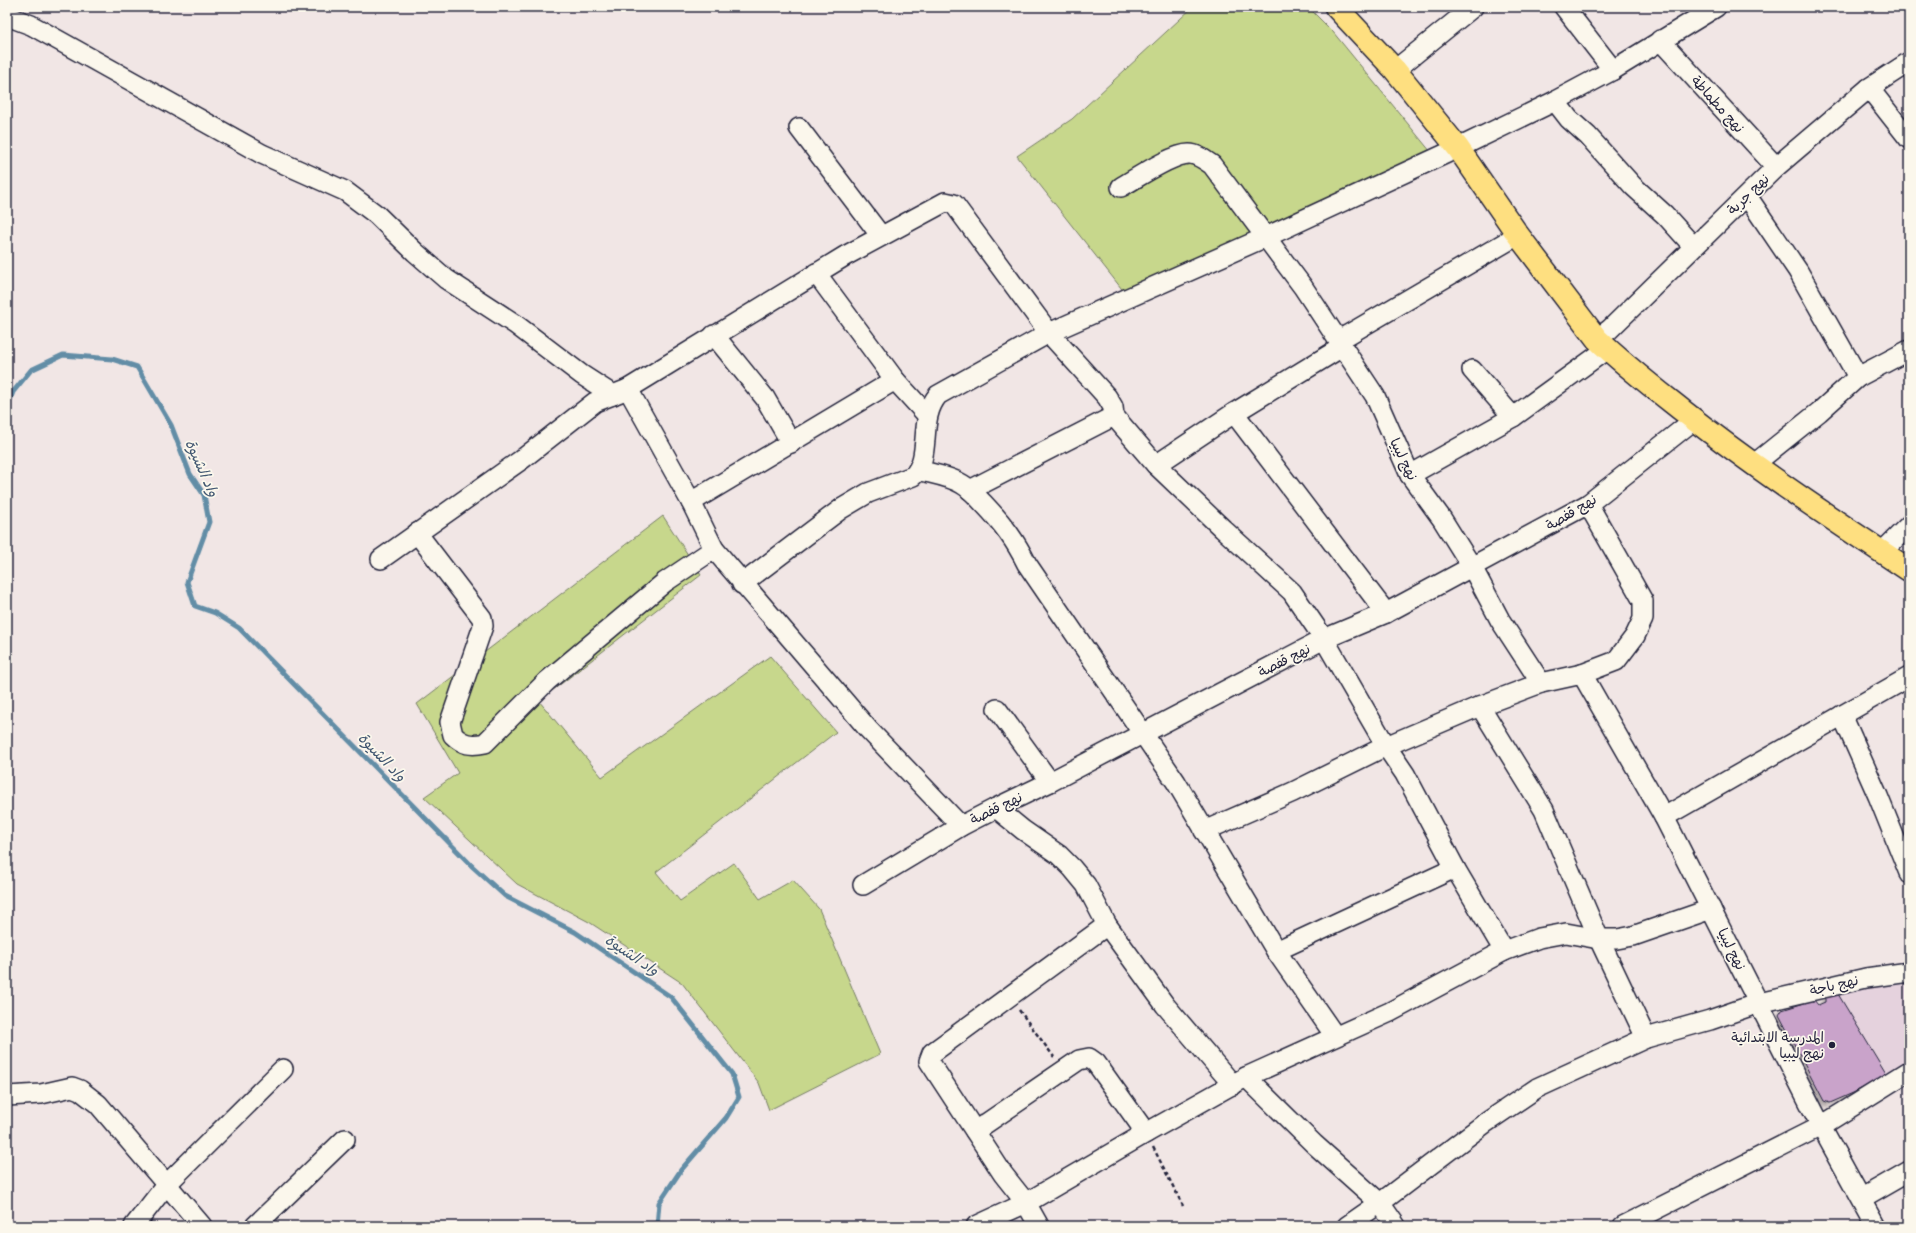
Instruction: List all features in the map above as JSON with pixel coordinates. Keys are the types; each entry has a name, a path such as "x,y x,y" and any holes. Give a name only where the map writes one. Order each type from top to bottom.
{"main road":[{"path":"1336,7 1396,70 1458,148 1518,235 1602,344 1694,420 1753,465 1909,570"}],"street":[{"path":"1396,70 1473,7"},
{"path":"1564,7 1613,70"},
{"path":"742,584 842,510 868,493 912,476 918,470 922,460 927,415 932,402 938,395 1049,333 1266,237 1458,148 1555,101 1613,70 1716,7"},
{"path":"7,16 31,25 262,154 345,191 377,215 415,252 446,278 515,324 582,375 620,392 691,502 714,549 742,584 868,729 962,826"},
{"name":"نهج مطماطة","path":"1660,40 1776,168"},
{"name":"نهج جربة","path":"1410,475 1513,417 1602,344 1610,329 1693,246 1776,168 1869,88 1909,62"},
{"path":"1869,88 1909,139"},
{"path":"1555,101 1569,119 1588,136 1633,186 1665,215 1693,246"},
{"path":"799,128 881,236"},
{"name":"نهج ليبيا","path":"1121,187 1176,157 1190,154 1204,159 1212,164 1266,237 1341,344 1375,396 1410,475 1442,519 1472,567 1500,620 1541,683"},
{"path":"1747,196 1798,271 1858,377"},
{"path":"381,559 521,460 595,402 620,392 816,273 881,236 945,202 954,204 1049,333 1107,396 1113,407 1114,416 1156,465 1288,588 1324,639 1386,746 1405,774 1455,868 1504,951"},
{"path":"1156,465 1341,344 1518,235"},
{"path":"816,273 895,380 927,415"},
{"path":"714,335 765,398 791,443"},
{"path":"1753,465 1819,412 1858,377 1909,350"},
{"path":"1472,370 1513,417"},
{"path":"691,502 895,380"},
{"path":"1234,413 1386,613"},
{"path":"970,490 1114,416"},
{"name":"نهج قفصة","path":"863,885 962,826 996,808 1050,782 1324,639 1386,613 1588,504 1694,420"},
{"path":"918,470 950,478 970,490 1004,525 1015,540 1027,564 1176,782 1276,951 1335,1036"},
{"path":"1204,831 1293,792 1386,746 1480,706 1541,683 1582,674 1616,661 1635,636 1643,619 1643,601 1588,504"},
{"path":"1882,552 1909,525"},
{"path":"417,533 482,618 483,626 450,722 453,735 466,744 475,745 485,743 546,681 664,582 714,549"},
{"name":"نهج ليبيا","path":"1582,674 1664,818 1821,1126 1862,1198 1876,1226"},
{"path":"1664,818 1909,677"},
{"path":"1480,706 1544,810 1600,939 1646,1038"},
{"path":"996,709 1050,782"},
{"path":"1842,715 1878,796 1909,873"},
{"path":"996,808 1022,830 1059,855 1068,864 1086,885 1107,925 1165,1005 1240,1081 1380,1203 1396,1226"},
{"path":"1276,951 1455,868"},
{"path":"976,1226 1026,1203 1146,1132 1240,1081 1390,1012 1504,951 1539,938 1566,933 1600,939 1617,939 1633,936 1711,909"},
{"path":"1040,1226 1026,1203 1003,1174 929,1061 932,1053 1107,925"},
{"name":"نهج باجة","path":"1347,1226 1380,1203 1484,1124 1537,1088 1646,1038 1710,1020 1759,1003 1866,978 1909,972"},
{"path":"975,1131 1080,1060 1089,1058 1096,1063 1146,1132"},
{"path":"134,1226 166,1184 283,1069"},
{"path":"1623,1226 1821,1126 1909,1071"},
{"path":"7,1096 41,1094 72,1087 80,1090 98,1104 202,1226"},
{"path":"255,1226 345,1139"},
{"path":"1862,1198 1909,1171"}],"path":[{"path":"1009,996 1065,1071"},
{"path":"1146,1132 1183,1206"}],"shaded area":[{"path":"1909,984 1909,1062 1887,1075 1835,989"}],"green space":[{"path":"1193,7 1308,7 1333,32 1435,157 1125,293 1017,156 1072,119"},
{"path":"663,516 701,575 539,701 602,777 770,656 836,732 656,872 680,901 734,863 760,899 793,880 819,909 880,1054 769,1110 759,1083 682,983 589,922 517,884 424,797 458,773 417,704"}],"building":[{"name":"المدرسة الابتدائية نهج ليبيا","path":"1835,989 1887,1075 1830,1103 1824,1101 1779,1015 1782,1010 1814,1000 1818,1005 1825,1002 1825,997"}],"waterway":[{"name":"واد الشيوة","path":"7,407 13,392 31,370 63,355 112,359 137,367 171,425 190,474 204,495 209,522 187,582 195,606 215,613 239,628 473,867 505,896 575,932 671,997 732,1074 739,1097 726,1118 681,1170 659,1203 657,1226"}],"place":[{"name":"المدرسة الابتدائية نهج ليبيا","path":"1832,1045"}]}
